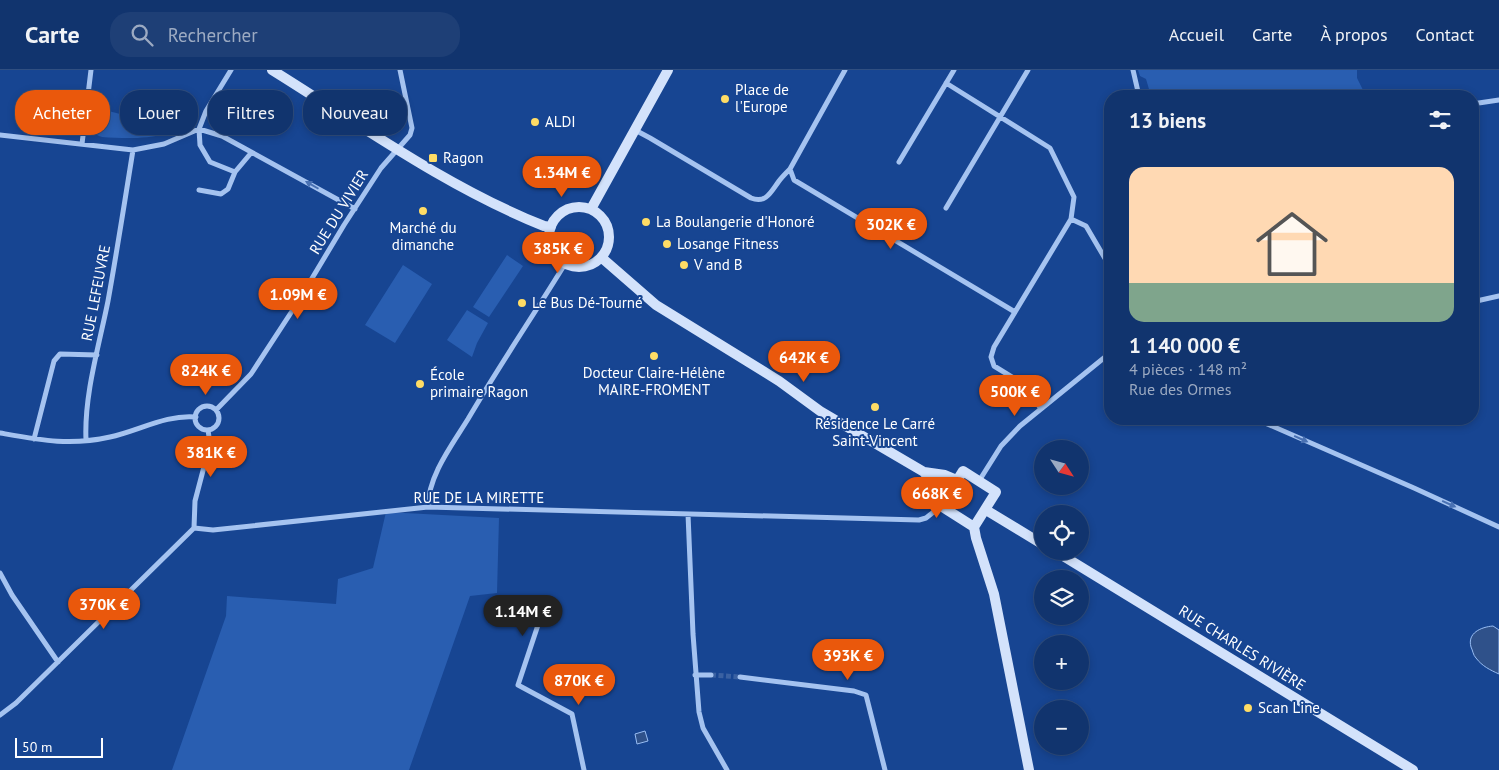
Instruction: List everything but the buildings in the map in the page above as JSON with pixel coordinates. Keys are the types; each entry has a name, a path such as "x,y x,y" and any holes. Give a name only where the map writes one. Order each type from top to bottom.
{"main road":[{"path":"272,70 422,164 502,208 551,227"},
{"path":"591,209 668,70"},
{"path":"575,207 591,209 598,214 608,227 610,235 607,251 596,263 580,268 572,267 558,259 553,252 549,236 551,227 554,220 567,210 575,207"},
{"path":"602,258 652,302 780,381 820,410 924,472 938,488 948,495"},
{"path":"974,528 940,506 962,471 996,492 974,528 994,594 1029,770"},
{"path":"924,472 945,475 957,480"},
{"path":"986,510 1034,539"},
{"name":"RUE CHARLES RIVIÈRE","path":"1070,560 1413,770"}],"street":[{"path":"82,144 90,70"},
{"path":"231,70 206,111 199,129 200,145 210,162 235,172"},
{"name":"RUE DU VIVIER","path":"216,410 251,374 296,305 380,168 410,135 412,128 400,70"},
{"path":"634,130 755,200 764,200 790,169 845,70"},
{"path":"899,162 954,70"},
{"path":"946,208 1028,70"},
{"path":"1133,70 1138,90"},
{"path":"946,83 1050,148 1074,197 1071,218 992,353 992,363 994,366 1025,386 1041,409"},
{"path":"1479,103 1499,100"},
{"path":"0,135 133,150 164,144 199,129 222,136 355,209"},
{"name":"RUE LEFEUVRE","path":"86,440 92,376 109,291 133,150"},
{"path":"199,190 221,194 228,189 235,172 251,153"},
{"path":"790,169 794,180 1016,312"},
{"path":"1071,218 1086,226 1104,257"},
{"path":"428,507 428,498 433,478 494,375 565,264"},
{"path":"1479,300 1499,296"},
{"path":"34,438 54,361 60,354 97,355"},
{"path":"979,481 1001,446 1020,426 1104,358"},
{"path":"209,406 216,410 219,417 217,424 212,429 204,429 198,424 196,417 202,407 209,406"},
{"path":"0,433 63,442 112,436 175,418 196,417"},
{"path":"1270,425 1499,527"},
{"path":"0,715 58,662 194,528 195,501 210,444 208,430"},
{"name":"RUE DE LA MIRETTE","path":"194,528 213,530 428,507 919,520 926,518 940,506"},
{"path":"688,514 698,712 703,728 727,770"},
{"path":"0,573 12,595 58,662"},
{"path":"552,601 540,619 518,685 572,714 584,770"},
{"path":"695,675 711,675"},
{"path":"740,677 854,691 866,695 885,770"}],"shaded area":[{"path":"1138,70 1357,70 1357,78 1363,90 1149,90 1146,79 1140,76"},
{"path":"110,111 120,114 120,135 159,135 126,138 97,135 110,135"},
{"path":"507,255 523,266 489,317 473,307"},
{"path":"403,265 432,284 395,343 365,325"},
{"path":"467,310 488,323 472,357 447,340"},
{"path":"386,512 499,518 497,593 470,596 409,770 172,770 226,616 227,596 336,604 338,579 373,568"},
{"path":"1493,626 1499,630 1499,674 1486,668 1478,661 1470,642 1473,634"},
{"path":"645,731 648,741 637,744 635,734"}],"tunnel":[{"path":"711,675 740,677"}],"place":[{"name":"Place de l'Europe","path":"725,99"},
{"name":"ALDI","path":"535,122"},
{"name":"Ragon","path":"433,158"},
{"name":"Marché du dimanche","path":"423,211"},
{"name":"La Boulangerie d'Honoré","path":"646,222"},
{"name":"Losange Fitness","path":"667,244"},
{"name":"V and B","path":"684,265"},
{"name":"Le Bus Dé-Tourné","path":"522,303"},
{"name":"Docteur Claire-Hélène MAIRE-FROMENT","path":"654,356"},
{"name":"École primaire Ragon","path":"420,384"},
{"name":"Résidence Le Carré Saint-Vincent","path":"875,407"},
{"name":"Scan Line","path":"1248,708"}]}
